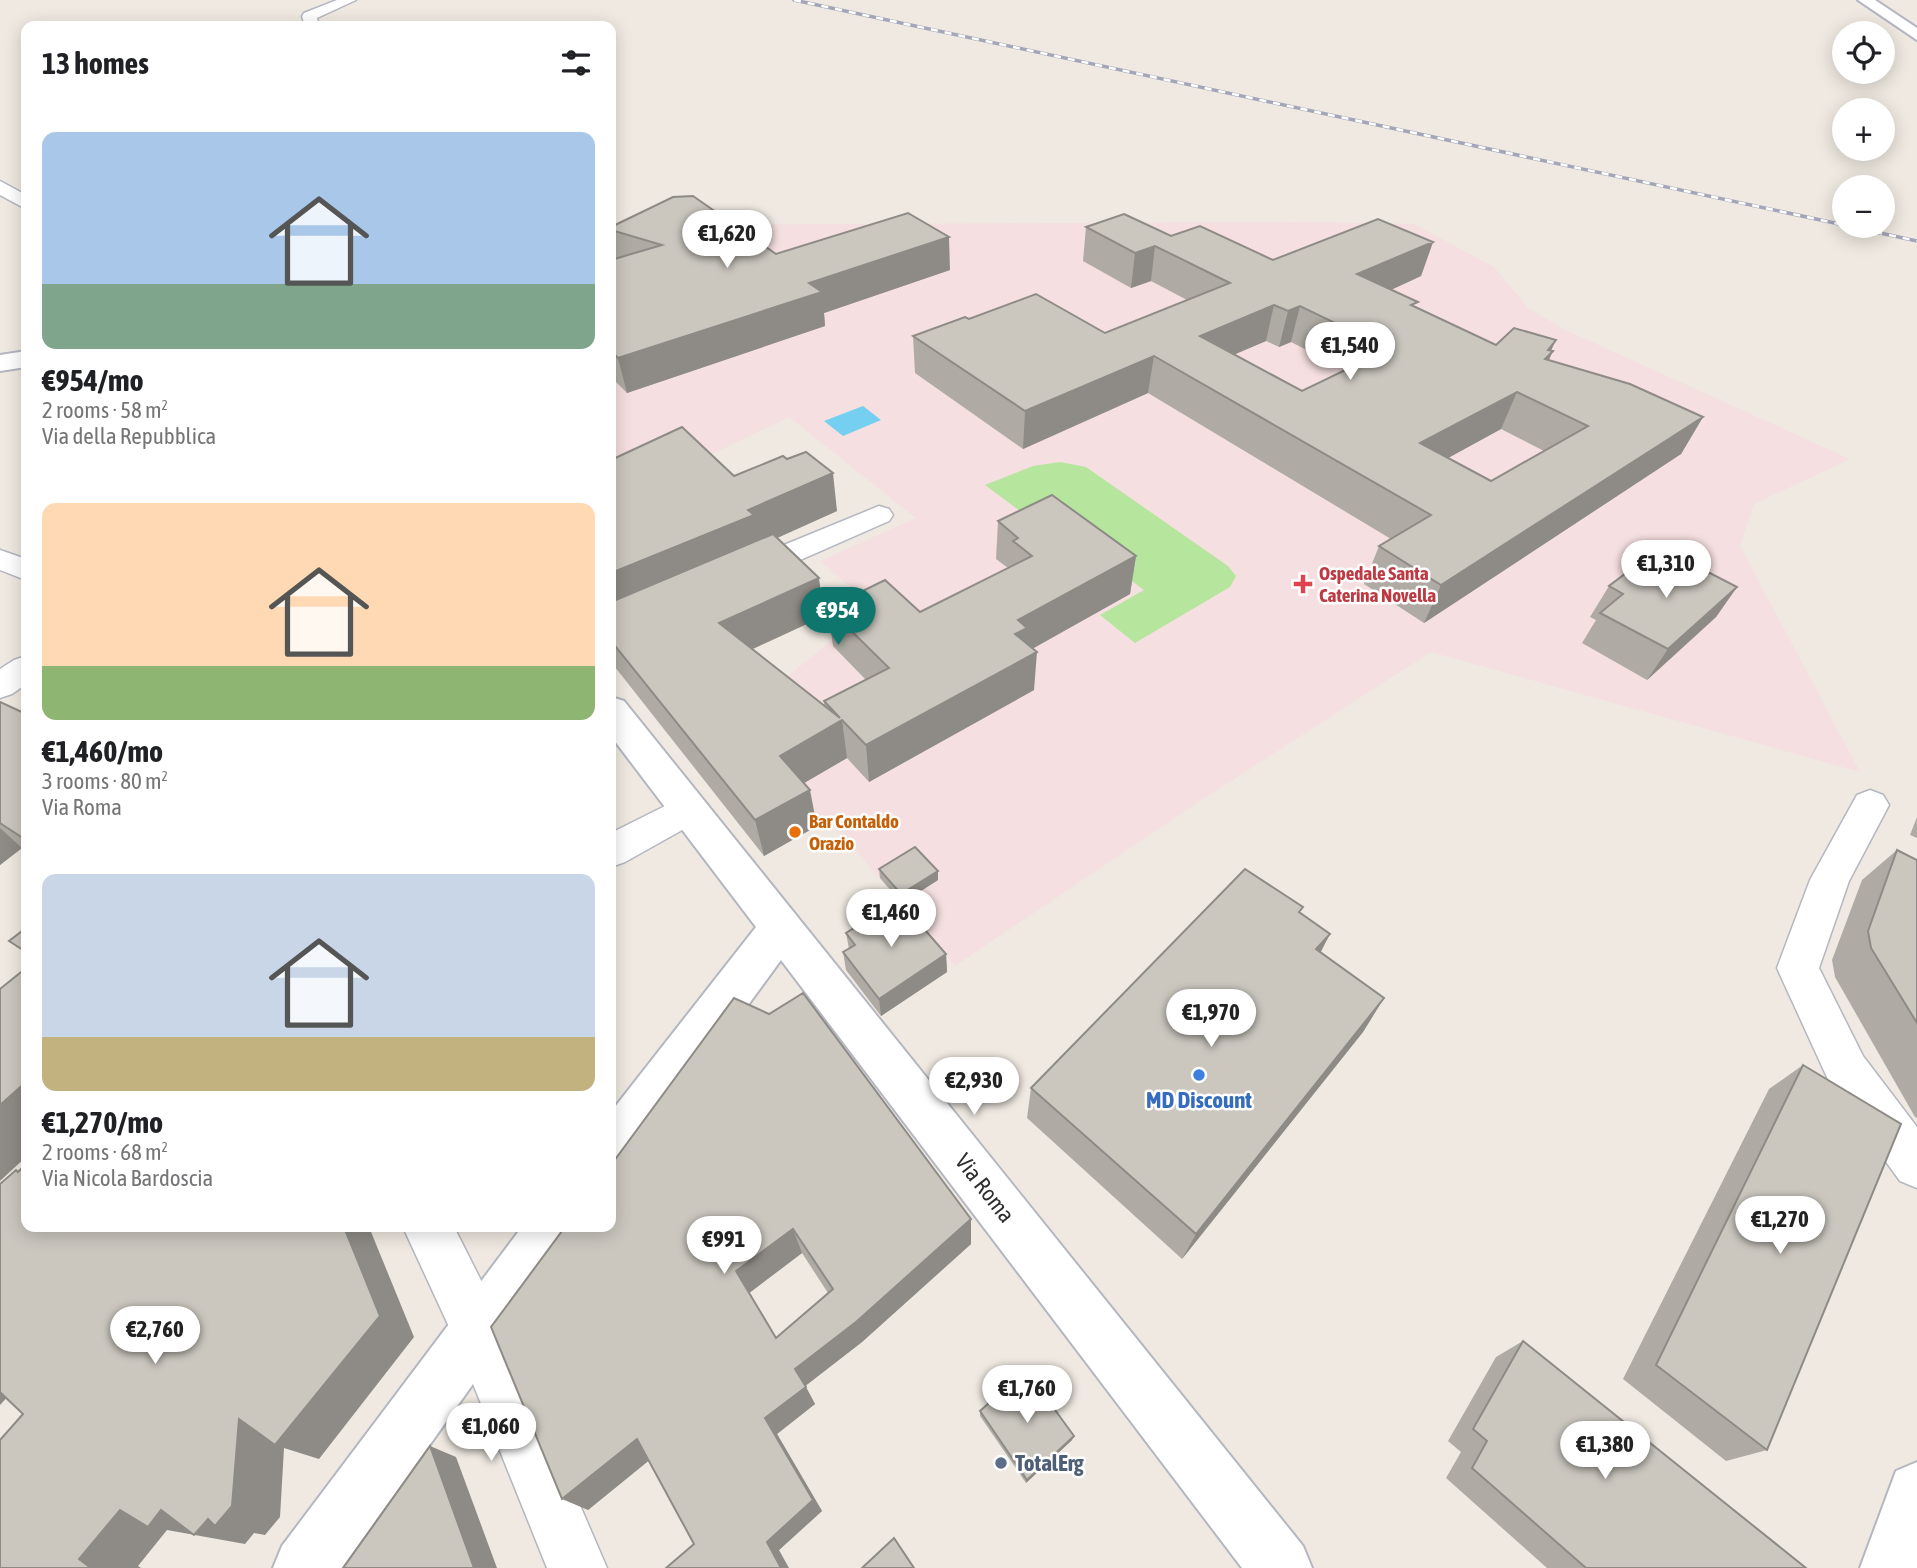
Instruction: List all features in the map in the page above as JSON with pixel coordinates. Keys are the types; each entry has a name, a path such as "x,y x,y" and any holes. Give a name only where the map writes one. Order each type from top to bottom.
{"main road":[{"path":"1865,0 1917,35"},
{"path":"0,363 21,360"},
{"name":"Via Roma","path":"616,717 1281,1568"},
{"path":"616,1144 780,928"},
{"path":"304,1568 550,1232"},
{"path":"1891,1568 1917,1492"}],"street":[{"path":"310,21 309,16 349,0"},
{"path":"0,187 21,200"},
{"path":"726,581 879,514"},
{"path":"0,559 21,568"},
{"path":"0,686 21,671"},
{"path":"1870,805 1830,880 1798,968 1847,1071 1917,1164"},
{"path":"616,848 687,810"},
{"path":"430,1232 477,1329 577,1568"}],"shaded area":[{"name":"Ospedale Santa Caterina Novella","path":"1299,222 1414,224 1494,267 1528,308 1563,329 1850,459 1754,504 1740,546 1860,772 1431,652 1203,799 955,966 829,819 817,826 787,793 767,693 873,607 820,561 916,518 789,417 616,500 616,257 677,225"}],"green space":[{"path":"1060,462 1086,467 1228,566 1236,576 1230,587 1135,643 1100,615 1144,590 1054,524 1044,529 985,485 1033,466"}],"water":[{"path":"863,406 881,420 843,436 824,421"}],"building":[{"path":"693,196 776,254 908,213 949,237 809,283 822,292 618,358 616,259 662,245 616,231 616,225 673,197"},
{"path":"1124,214 1171,236 1200,226 1273,260 1378,219 1433,242 1357,274 1418,302 1411,305 1496,345 1514,328 1556,340 1548,350 1553,351 1545,359 1630,384 1703,417 1441,585 1379,546 1431,515 1154,356 1025,411 913,336 1036,294 1105,333 1230,283 1155,246 1135,253 1086,227","holes":["1274,305 1288,311 1300,306 1389,349 1302,391 1200,336","1517,392 1588,426 1491,481 1420,443"]},
{"path":"682,427 734,476 783,456 787,459 806,452 833,473 748,510 754,515 616,571 616,458"},
{"path":"1052,495 1136,556 1018,620 1027,628 1015,634 1037,652 866,745 842,720 780,756 810,790 755,820 616,647 616,600 773,534 819,578 719,623 840,718 824,701 889,668 828,608 885,580 920,612 1032,556 1013,541 1018,538 998,521"},
{"path":"1675,555 1737,587 1668,649 1600,613 1623,594 1609,586 1638,564 1654,572"},
{"path":"0,702 21,712 21,837 0,823"},
{"path":"915,847 938,871 901,894 879,869"},
{"path":"1897,850 1917,860 1917,1023 1871,948 1868,931"},
{"name":"MD Discount","path":"1245,869 1303,907 1299,912 1330,934 1316,949 1384,998 1196,1234 1031,1088"},
{"path":"899,900 946,954 879,999 843,952 855,945 846,933"},
{"path":"21,932 21,949 9,941"},
{"path":"21,972 21,1086 0,1105 0,989"},
{"path":"803,993 971,1219 856,1322 795,1369 806,1387 765,1418 813,1500 767,1542 781,1568 666,1568 694,1544 637,1439 562,1499 491,1327 561,1232 616,1232 616,1158 734,998 769,1014","holes":["793,1229 833,1289 776,1338 736,1271"]},
{"path":"1803,1065 1901,1124 1767,1450 1656,1365"},
{"path":"21,1169 21,1232 346,1232 380,1316 275,1445 239,1419 232,1506 215,1526 208,1519 194,1535 161,1510 148,1527 120,1510 79,1559 91,1568 0,1568 0,1440 23,1414 0,1392 0,1184 16,1170 18,1172"},
{"path":"1523,1341 1806,1568 1586,1568 1472,1468 1487,1441 1473,1429"},
{"path":"1026,1370 1074,1436 1027,1480 980,1411"},
{"path":"430,1446 474,1568 343,1568"},
{"path":"894,1538 914,1568 862,1568"}],"railway":[{"path":"794,0 1832,222"},
{"path":"1895,236 1917,241"}],"place":[{"name":"Ospedale Santa Caterina Novella","path":"1303,584"},
{"name":"Bar Contaldo Orazio","path":"795,832"},
{"name":"MD Discount","path":"1199,1075"},
{"name":"TotalErg","path":"1001,1463"}]}
